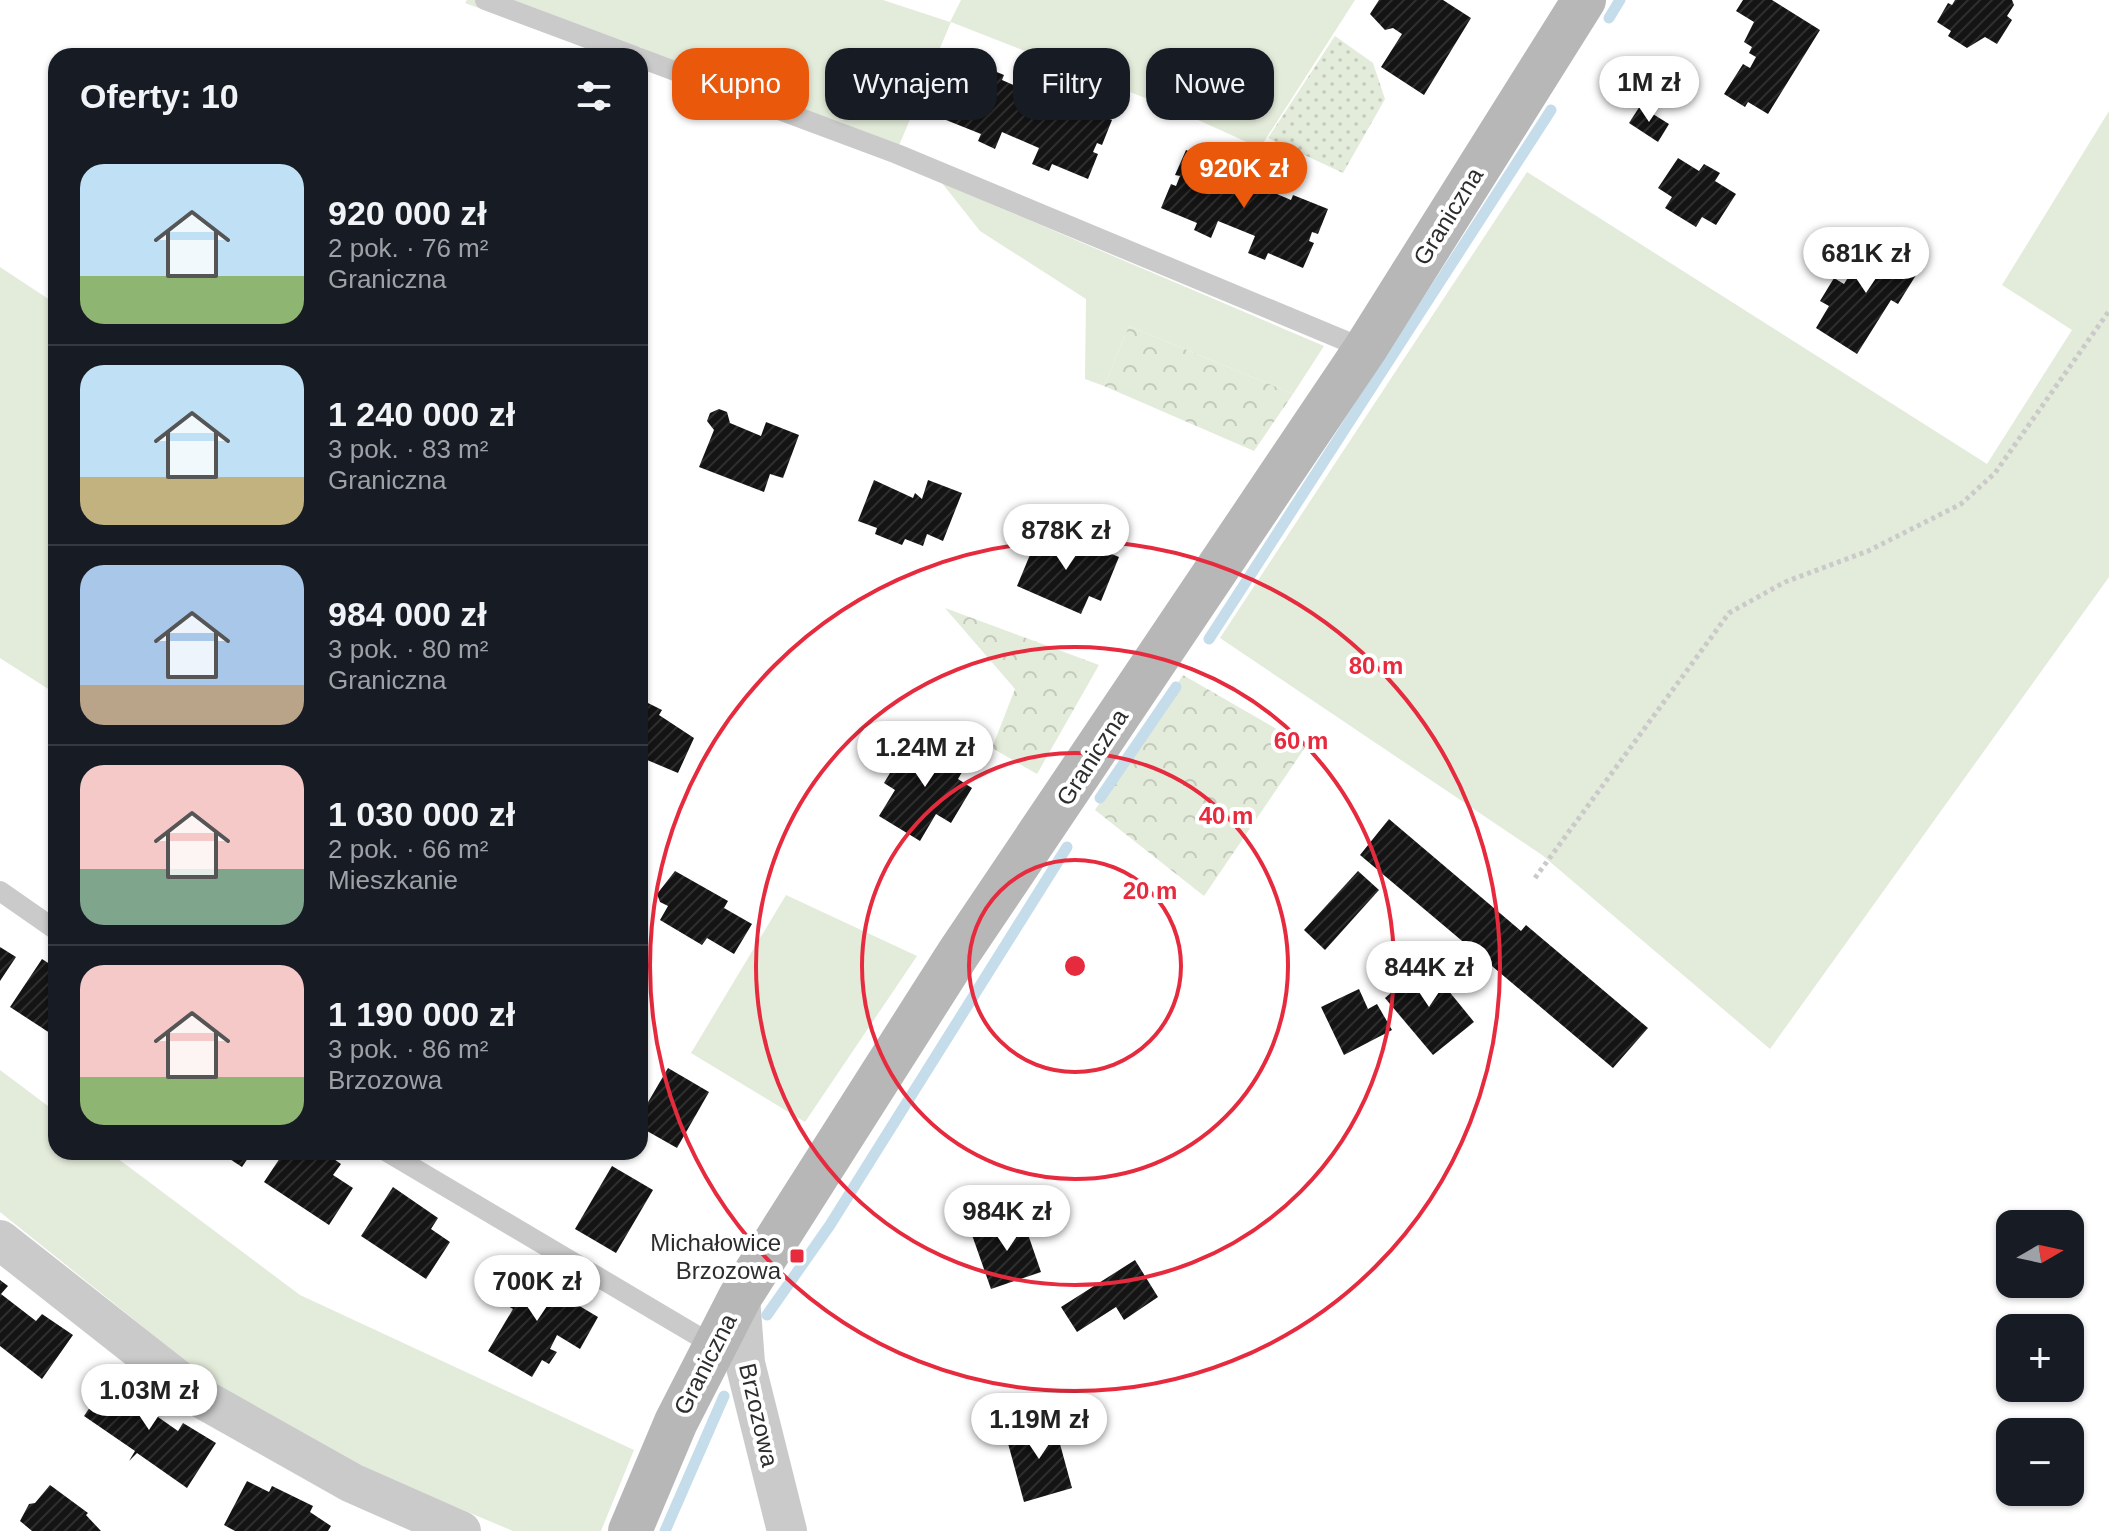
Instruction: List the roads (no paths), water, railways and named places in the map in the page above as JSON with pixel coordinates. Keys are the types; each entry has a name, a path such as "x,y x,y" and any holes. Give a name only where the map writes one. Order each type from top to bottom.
{"street":[{"name":"Graniczna","path":"630,1531 676,1422 740,1297 958,954 1365,349 1584,0"},
{"path":"0,1240 201,1398 352,1483 461,1531"},
{"name":"Brzozowa","path":"740,1297 745,1363 787,1531"}],"lane":[{"path":"485,0 614,48"},
{"path":"648,61 897,154 1365,349"},
{"path":"0,891 48,924"},
{"path":"401,1160 713,1345"}],"waterway":[{"path":"1609,18 1620,0"},
{"path":"1209,639 1551,110"},
{"path":"1100,798 1176,687"},
{"path":"767,1315 830,1225 1067,847"},
{"path":"665,1531 724,1396"}],"place":[{"name":"Michałowice Brzozowa","path":"797,1256"}]}
